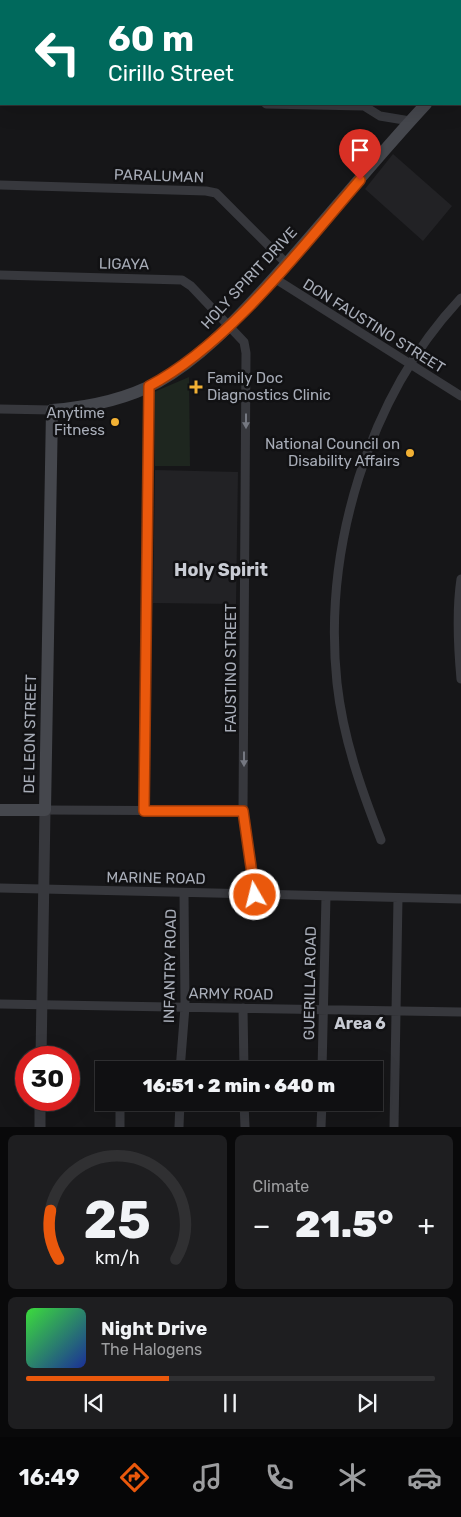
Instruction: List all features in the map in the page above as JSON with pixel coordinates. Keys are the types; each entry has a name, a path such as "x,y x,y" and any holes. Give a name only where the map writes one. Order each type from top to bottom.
{"main road":[{"name":"HOLY SPIRIT DRIVE","path":"52,410 86,407 113,401 149,386 186,364 230,326 287,264 425,105"},
{"name":"DE LEON STREET","path":"45,810 52,410"},
{"path":"0,810 45,810"}],"street":[{"path":"366,105 380,116 410,121"},
{"name":"PARALUMAN","path":"0,185 211,192 224,199 287,264"},
{"name":"LIGAYA","path":"0,275 182,280 230,326"},
{"name":"DON FAUSTINO STREET","path":"274,278 461,396"},
{"path":"381,840 361,788 346,735 337,683 335,626 338,580 348,516 364,463 385,412 411,364 434,331 461,298"},
{"name":"FAUSTINO STREET","path":"230,326 242,340 246,353 243,811 255,895"},
{"path":"144,811 149,386"},
{"path":"0,408 52,410"},
{"path":"461,579 458,594 458,653 461,679"},
{"path":"45,810 243,811"},
{"name":"DE LEON STREET","path":"41,1046 45,810"},
{"name":"MARINE ROAD","path":"0,888 461,899"},
{"name":"INFANTRY ROAD","path":"181,1061 185,1007 184,893"},
{"name":"GUERILLA ROAD","path":"322,1061 326,896"},
{"path":"394,1127 398,898"},
{"name":"ARMY ROAD","path":"0,1004 461,1012"},
{"path":"242,1008 244,1061"},
{"path":"40,1111 40,1127"},
{"path":"120,1111 120,1127"},
{"path":"179,1127 180,1111"},
{"path":"244,1111 245,1127"},
{"path":"321,1127 322,1111"}],"shaded area":[{"path":"393,154 452,206 423,241 365,189"},
{"path":"189,377 190,466 155,466 154,392"},
{"path":"155,470 238,472 236,604 153,603"}],"place":[{"name":"Family Doc Diagnostics Clinic","path":"196,387"},
{"name":"Anytime Fitness","path":"115,422"},
{"name":"National Council on Disability Affairs","path":"410,453"}],"district":[{"name":"Holy Spirit","path":"221,570"},
{"name":"Area 6","path":"360,1023"}],"route":[{"path":"255,895 243,811 144,811 149,386 186,364 230,326 360,180"}]}
